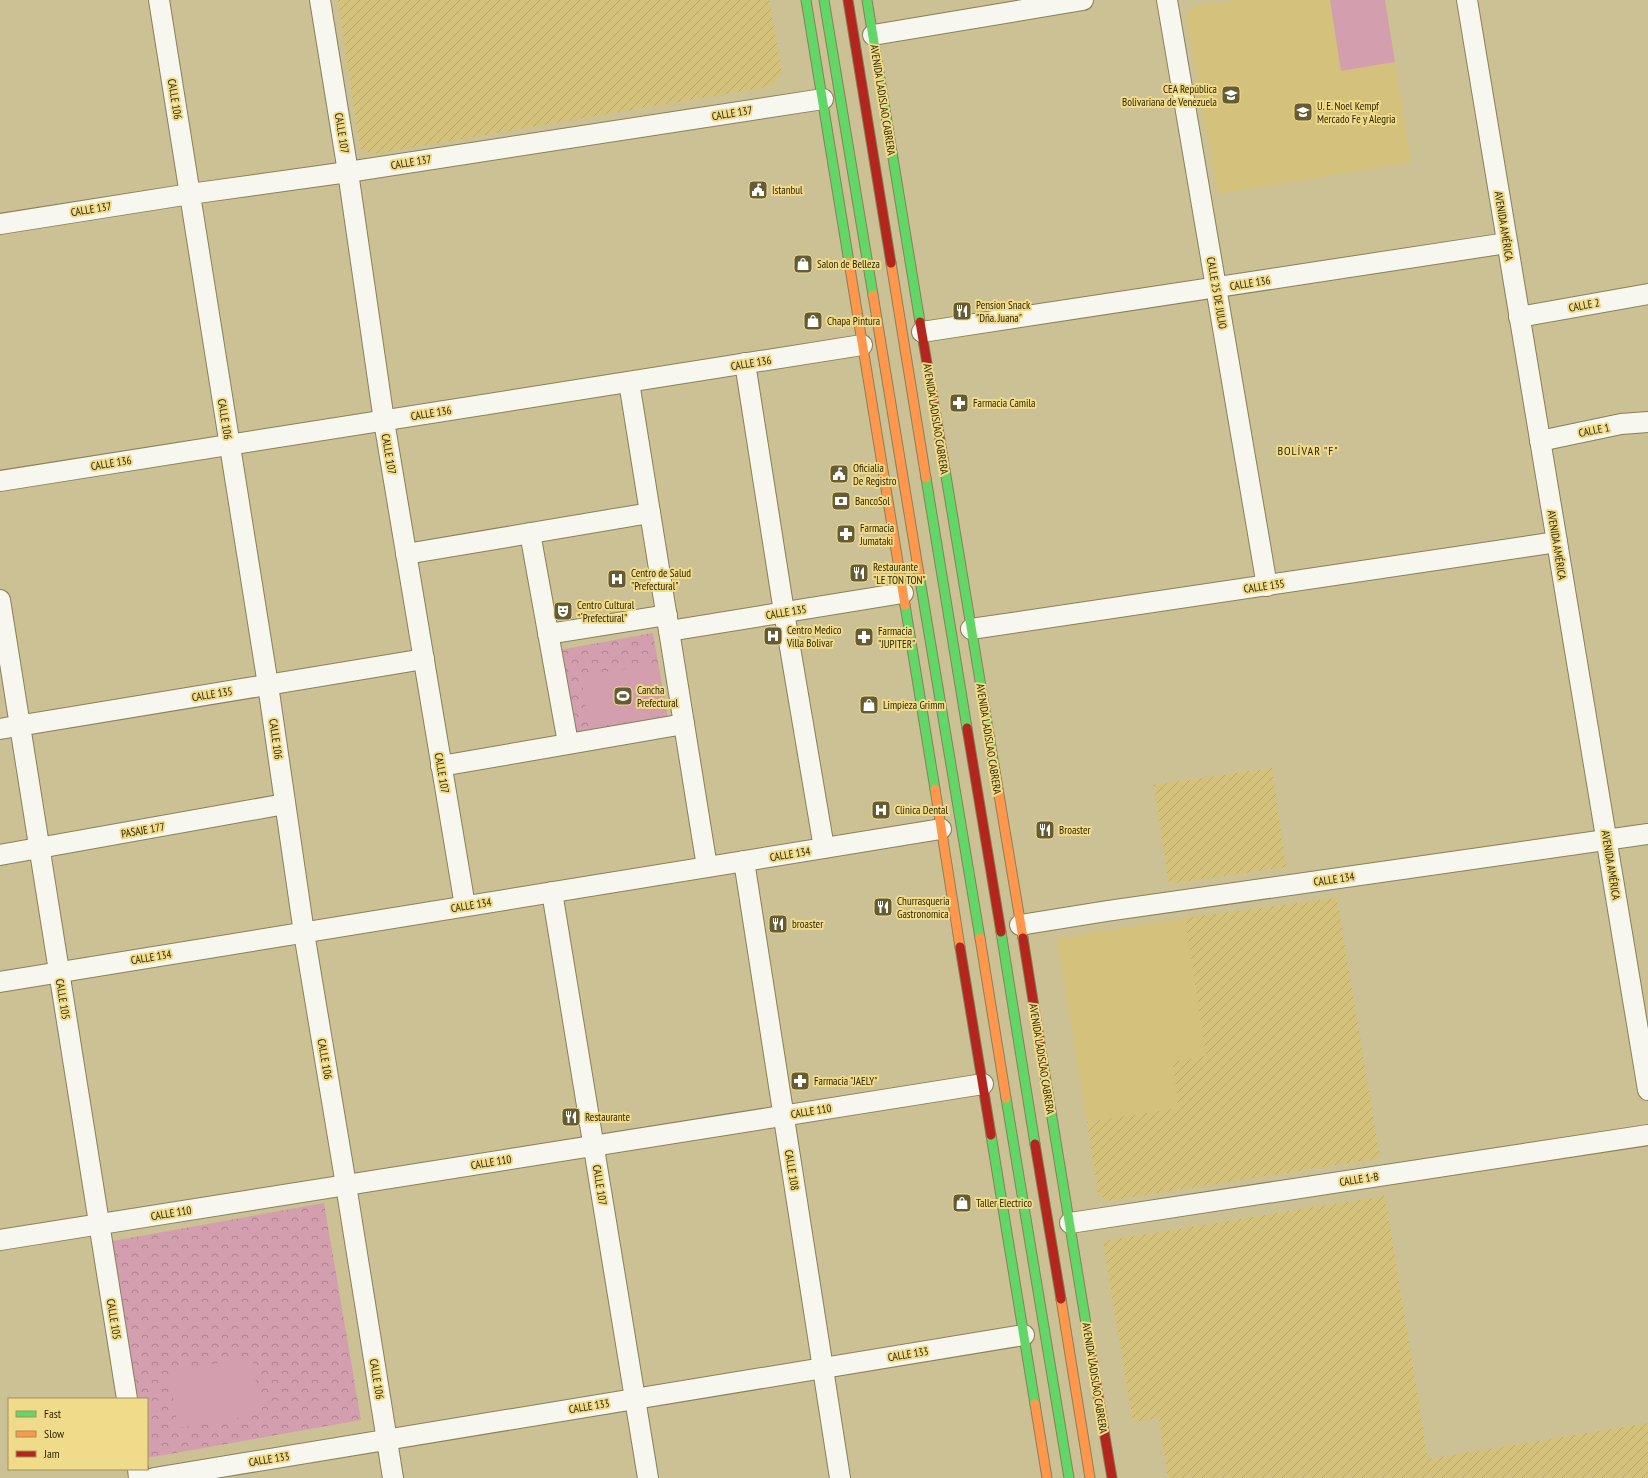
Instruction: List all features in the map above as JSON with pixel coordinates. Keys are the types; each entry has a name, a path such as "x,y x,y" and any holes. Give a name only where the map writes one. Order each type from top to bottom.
{"main road":[{"path":"806,0 1047,1478"},
{"path":"824,0 1069,1478"},
{"name":"AVENIDA LADISLAO CABRERA","path":"848,0 1090,1478"},
{"name":"AVENIDA LADISLAO CABRERA","path":"867,0 1112,1478"}],"street":[{"name":"CALLE 106","path":"159,0 268,685 304,932 393,1478"},
{"name":"CALLE 107","path":"320,0 348,172 384,420 465,906"},
{"path":"873,36 1083,0"},
{"name":"CALLE 25 DE JULIO","path":"1167,0 1267,586"},
{"name":"AVENIDA AMÉRICA","path":"1467,0 1648,1090"},
{"name":"CALLE 137","path":"0,224 822,99"},
{"name":"CALLE 136","path":"922,332 1507,243"},
{"name":"CALLE 2","path":"1520,316 1648,294"},
{"name":"CALLE 136","path":"0,481 862,345"},
{"path":"745,364 784,612 824,848"},
{"path":"629,382 707,867"},
{"name":"CALLE 1","path":"1540,441 1621,424 1648,422"},
{"path":"406,554 650,514"},
{"path":"530,534 568,743"},
{"name":"CALLE 135","path":"971,629 1557,542"},
{"name":"CALLE 135","path":"548,634 784,612 903,593"},
{"name":"CALLE 105","path":"0,600 127,1398"},
{"name":"CALLE 135","path":"0,728 424,659"},
{"path":"441,766 684,724"},
{"name":"PASAJE 177","path":"0,855 285,804"},
{"name":"CALLE 134","path":"0,982 941,829"},
{"name":"CALLE 134","path":"1020,925 1115,910 1648,834"},
{"name":"CALLE 108","path":"744,861 840,1478"},
{"name":"CALLE 107","path":"552,892 648,1478"},
{"name":"CALLE 110","path":"0,1240 983,1084"},
{"name":"CALLE 1-B","path":"1070,1223 1648,1135"},
{"name":"CALLE 133","path":"154,1478 1024,1334"}],"shaded area":[{"path":"338,0 769,0 782,72 773,86 373,154 360,149"},
{"name":"U. E. Noel Kempf Mercado Fe y Alegria","path":"1236,0 1385,0 1411,162 1218,194 1186,16 1193,7"},
{"path":"1272,768 1286,867 1169,884 1154,785"},
{"path":"1337,898 1380,1158 1108,1201 1098,1193 1087,1122 1179,1108 1172,1062 1206,1056 1185,918"},
{"path":"1185,918 1206,1056 1179,1108 1087,1122 1057,939"},
{"path":"1385,1196 1428,1459 1648,1423 1648,1478 1168,1478 1159,1418 1133,1422 1103,1241"}],"green space":[{"path":"1330,0 1385,0 1395,62 1341,71"},
{"path":"653,633 668,719 574,737 559,650"},
{"name":"Cancha Prefectural","path":"657,664 665,715 589,728 581,676"},
{"path":"324,1203 361,1420 148,1458 148,1398 134,1398 107,1242"},
{"path":"252,1358 261,1414 178,1428 169,1371"}],"traffic: fast":[{"path":"806,0 849,262"},
{"path":"824,0 873,295"},
{"path":"867,0 920,322"},
{"path":"943,458 994,765"},
{"path":"926,478 967,728"},
{"path":"920,580 980,938"},
{"path":"905,605 935,789"},
{"path":"1001,932 1035,1144"},
{"path":"1044,1069 1090,1348"},
{"path":"1006,1098 1069,1478"},
{"path":"991,1135 1035,1404"}],"traffic: slow":[{"path":"849,262 905,605"},
{"path":"891,263 926,478"},
{"path":"873,295 920,580"},
{"path":"994,765 1023,938"},
{"path":"935,789 960,947"},
{"path":"980,938 1006,1098"},
{"path":"1061,1299 1090,1478"},
{"path":"1035,1404 1047,1478"}],"traffic: jam":[{"path":"848,0 891,263"},
{"path":"920,322 943,458"},
{"path":"967,728 1001,932"},
{"path":"1023,938 1044,1069"},
{"path":"960,947 991,1135"},
{"path":"1035,1144 1061,1299"},
{"path":"1090,1348 1112,1478"}],"place":[{"name":"CEA República Bolivariana de Venezuela","path":"1231,95"},
{"name":"U. E. Noel Kempf Mercado Fe y Alegria","path":"1303,112"},
{"name":"Istanbul","path":"758,190"},
{"name":"Salon de Belleza","path":"803,264"},
{"name":"Pension Snack \"Dña. Juana\"","path":"962,311"},
{"name":"Chapa Pintura","path":"813,321"},
{"name":"Farmacia Camila","path":"959,403"},
{"name":"Oficialia De Registro","path":"839,474"},
{"name":"BancoSol","path":"841,501"},
{"name":"Farmacia Jumataki","path":"846,534"},
{"name":"Restaurante \"LE TON TON\"","path":"859,573"},
{"name":"Centro de Salud \"Prefectural\"","path":"617,579"},
{"name":"Centro Cultural \"´Prefectural\"","path":"563,611"},
{"name":"Centro Medico Villa Bolivar","path":"773,636"},
{"name":"Farmacia \"JUPITER\"","path":"864,637"},
{"name":"Cancha Prefectural","path":"623,696"},
{"name":"Limpieza Grimm","path":"869,705"},
{"name":"Clinica Dental","path":"881,810"},
{"name":"Broaster","path":"1045,830"},
{"name":"Churrasqueria Gastronomica","path":"883,907"},
{"name":"broaster","path":"778,924"},
{"name":"Farmacia \"JAELY\"","path":"800,1081"},
{"name":"Restaurante","path":"571,1117"},
{"name":"Taller Electrico","path":"962,1203"}],"district":[{"name":"BOLÍVAR \"F\"","path":"1308,451"}]}
